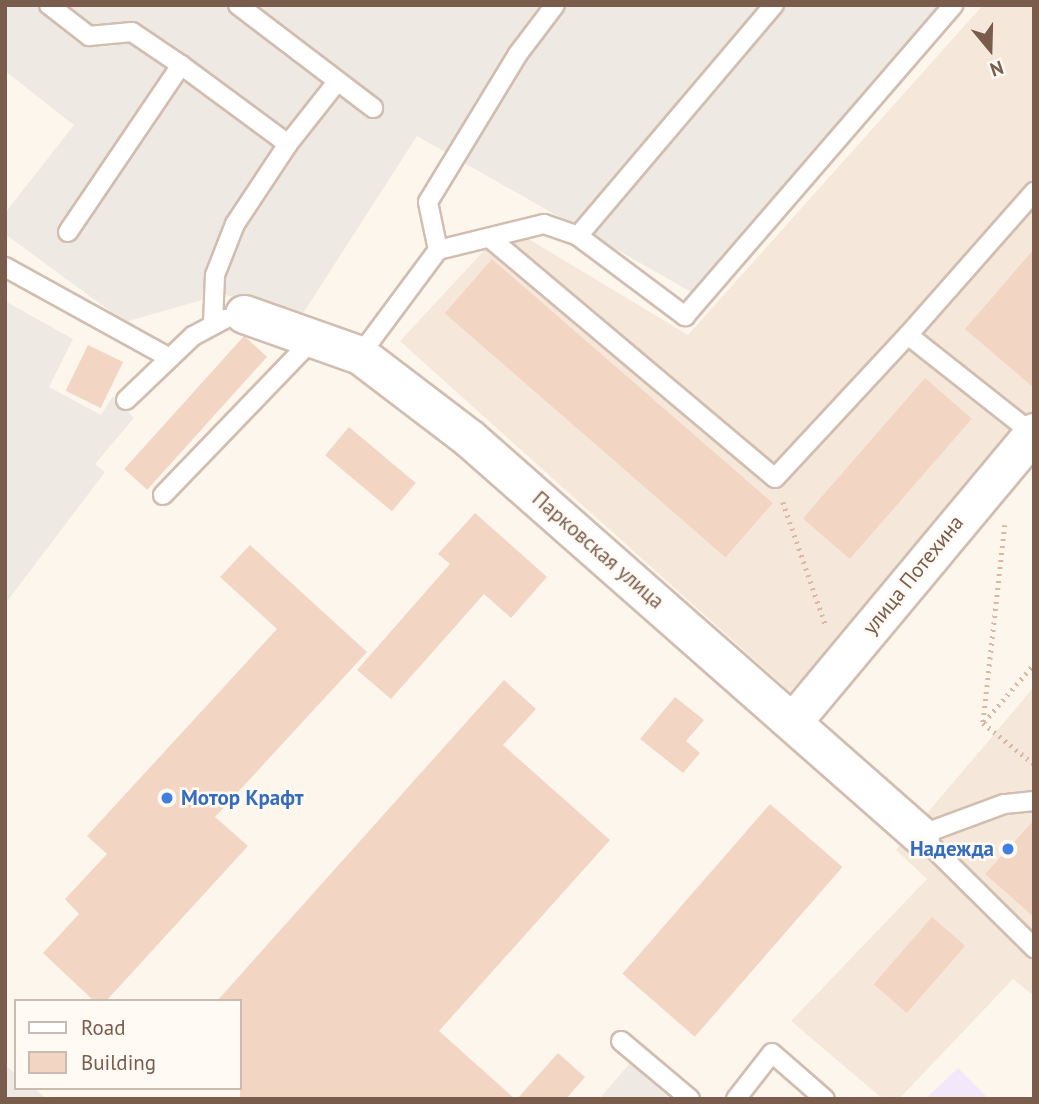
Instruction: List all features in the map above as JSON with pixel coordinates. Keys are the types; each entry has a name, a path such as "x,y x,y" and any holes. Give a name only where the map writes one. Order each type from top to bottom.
{"street":[{"name":"Парковская улица","path":"229,318 316,335 360,355 469,438 794,720 920,835"},
{"name":"улица Потехина","path":"794,720 1033,433"}],"lane":[{"path":"49,5 89,37 132,32 288,144"},
{"path":"238,5 373,108"},
{"path":"438,250 428,202 518,54 555,5"},
{"path":"578,236 774,5"},
{"path":"360,355 438,250 544,224 578,236 685,316 953,5"},
{"path":"68,232 181,65"},
{"path":"126,400 170,358 229,318 215,275 235,225 288,144 337,82"},
{"path":"491,239 775,478 908,335 1034,192"},
{"path":"5,267 170,358"},
{"path":"163,495 316,335"},
{"path":"908,335 1033,433"},
{"path":"1034,801 1004,803 920,835 1034,948"},
{"path":"621,1041 690,1099"},
{"path":"736,1099 772,1053 825,1099"}],"path":[{"path":"775,478 831,640"},
{"path":"983,723 1005,522"},
{"path":"983,723 1034,664"},
{"path":"983,723 1034,764"}],"shaded area":[{"path":"5,5 948,5 693,293 417,136 300,318 223,294 125,322 5,234 5,213 74,125 5,71"},
{"path":"983,5 1034,5 1034,413 790,692 400,341 507,226 688,335"},
{"path":"5,301 73,339 49,387 101,415 113,396 134,418 95,464 105,472 5,604"},
{"path":"1034,687 1034,996 1013,979 899,1099 883,1099 791,1021 927,879 896,850"},
{"path":"631,1062 670,1099 599,1099"},
{"path":"5,1065 14,1072 14,1090 36,1090 47,1099 5,1099"},
{"path":"958,1068 989,1099 925,1099"}],"building":[{"path":"1034,249 1034,388 965,329"},
{"path":"492,259 773,503 726,557 445,313"},
{"path":"244,336 267,357 147,490 124,469"},
{"path":"88,345 123,362 101,408 66,391"},
{"path":"925,378 972,419 850,559 803,518"},
{"path":"349,427 416,483 392,511 325,455"},
{"path":"475,513 547,577 511,618 484,594 391,699 357,670 450,564 438,554"},
{"path":"250,545 367,652 215,817 248,846 108,999 92,999 43,953 79,914 65,899 107,854 87,836 277,629 220,577"},
{"path":"504,680 536,709 503,745 610,840 439,1031 515,1099 240,1099 242,999 219,999"},
{"path":"675,697 704,720 686,741 700,753 683,773 640,739"},
{"path":"770,804 842,867 695,1037 622,974"},
{"path":"1034,820 1034,917 985,874"},
{"path":"932,917 965,946 907,1013 874,984"},
{"path":"558,1053 585,1077 566,1099 517,1099"}],"place":[{"name":"Мотор Крафт","path":"167,798"},
{"name":"Надежда","path":"1008,849"}]}
